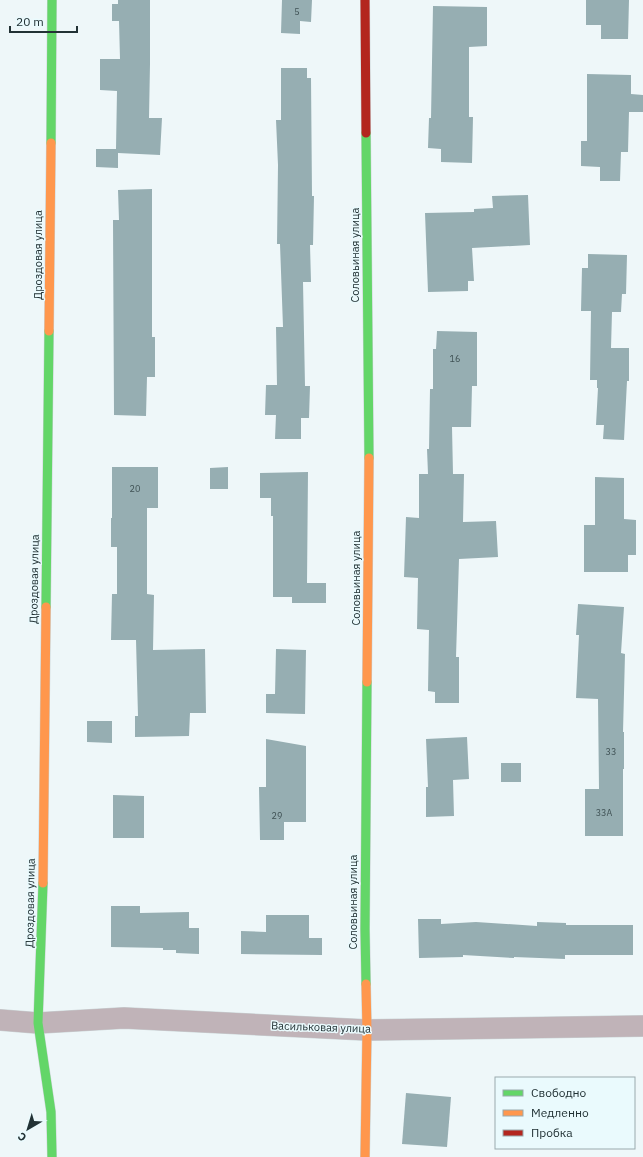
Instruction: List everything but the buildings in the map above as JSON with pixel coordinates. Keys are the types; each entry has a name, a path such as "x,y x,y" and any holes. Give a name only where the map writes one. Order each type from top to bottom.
{"street":[{"name":"Дроздовая улица","path":"52,0 42,932 38,1023 51,1112 52,1157"},
{"name":"Соловьиная улица","path":"365,0 369,428 365,929 367,1030 365,1157"},
{"name":"Васильковая улица","path":"0,1020 38,1023 124,1018 367,1030 643,1026"}],"traffic: fast":[{"path":"51,143 52,0"},
{"path":"366,133 369,458"},
{"path":"46,607 49,331"},
{"path":"366,984 367,682"},
{"path":"43,883 38,1023 51,1112 52,1157"}],"traffic: slow":[{"path":"49,331 51,143"},
{"path":"367,682 369,458"},
{"path":"43,883 46,607"},
{"path":"365,1157 367,1030 366,984"}],"traffic: jam":[{"path":"365,0 366,133"}]}
